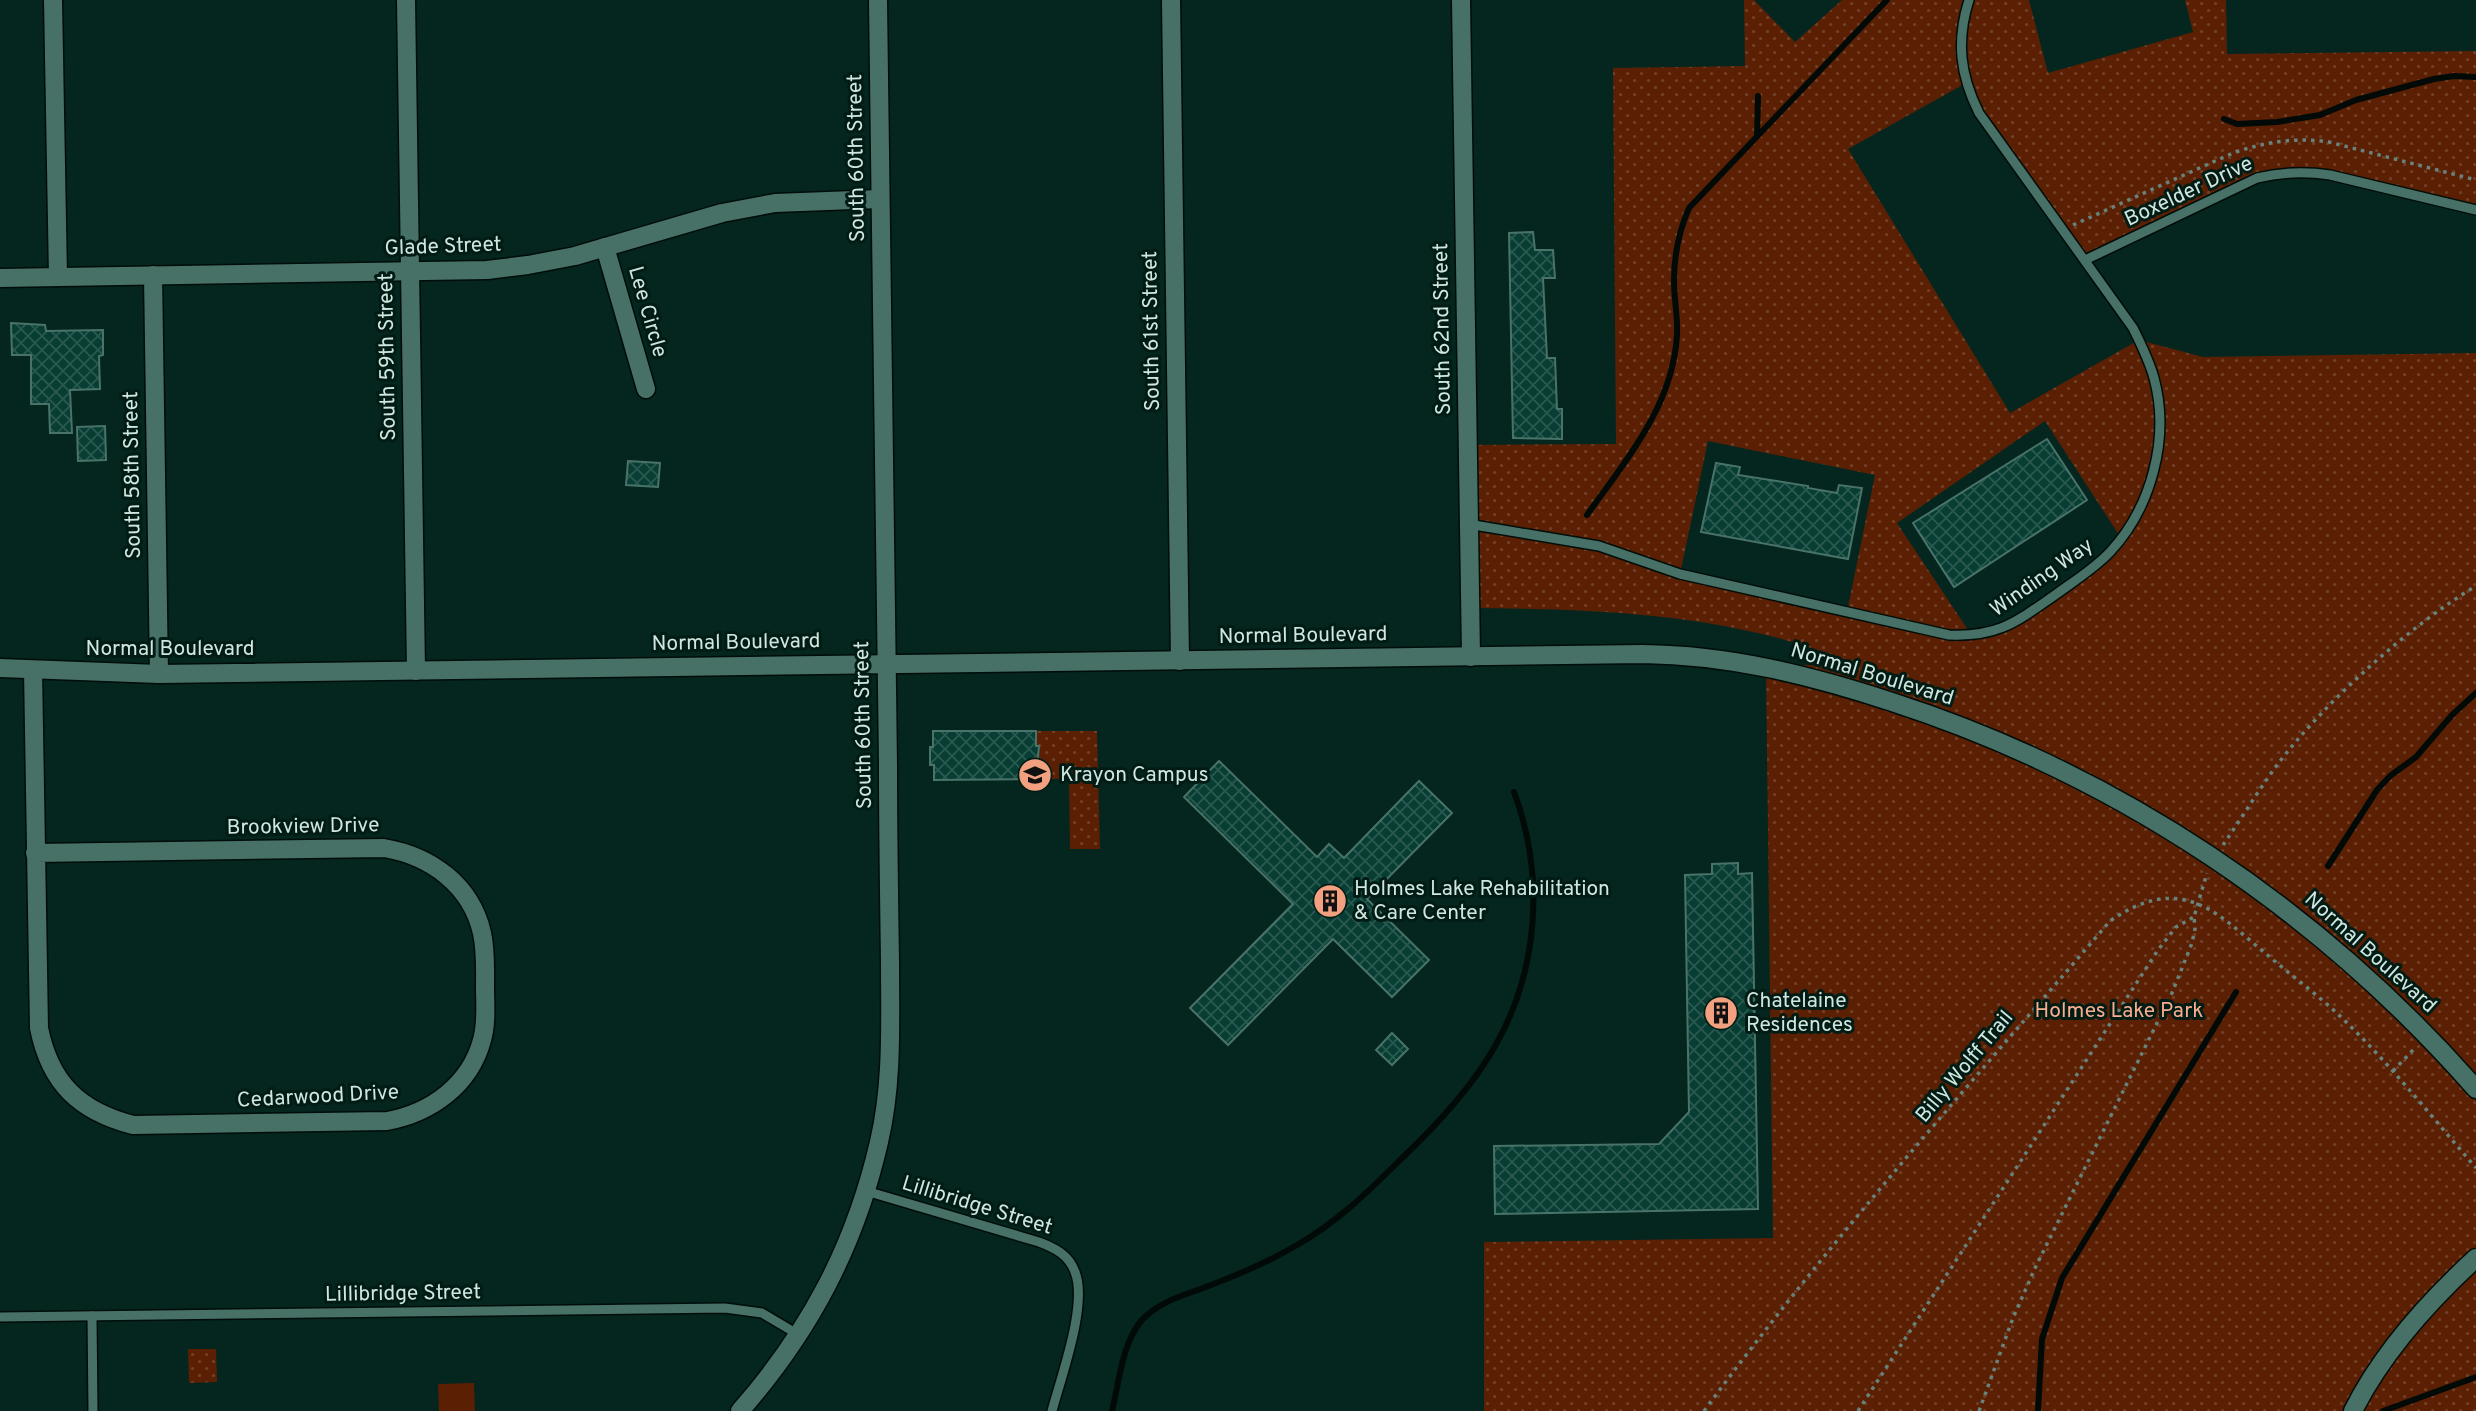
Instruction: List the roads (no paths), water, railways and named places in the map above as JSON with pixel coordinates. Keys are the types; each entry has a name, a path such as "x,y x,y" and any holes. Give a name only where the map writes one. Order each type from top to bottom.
{"street":[{"path":"53,0 58,277"},
{"name":"South 59th Street","path":"405,0 416,671"},
{"name":"South 60th Street","path":"740,1411 783,1360 836,1267 866,1191 884,1114 890,1062 877,0"},
{"name":"South 61st Street","path":"1171,0 1180,661"},
{"name":"South 62nd Street","path":"1461,0 1471,657"},
{"name":"Glade Street","path":"0,278 486,270 528,265 605,247 722,213 775,203 880,199"},
{"name":"Lee Circle","path":"605,247 646,389"},
{"name":"South 58th Street","path":"153,275 159,674"},
{"name":"Normal Boulevard","path":"0,668 159,674 1672,654 1725,659 1801,674 1925,713 2028,754 2120,800 2214,858 2283,906 2427,1035 2476,1089"},
{"path":"33,670 36,853"},
{"name":"Brookview Drive","path":"36,853 384,848 402,851 435,866 454,881 465,895 477,916 482,934 485,982"},
{"name":"Cedarwood Drive","path":"36,853 39,1028 42,1045 51,1068 70,1094 109,1119 151,1126 387,1121 404,1118 427,1109 447,1096 464,1078 482,1040 486,1016 485,982"},
{"path":"2353,1411 2388,1355 2435,1299 2476,1258"}],"lane":[{"name":"Winding Way","path":"1468,524 1599,546 1680,574 1949,635 1972,636 1994,632 2015,623 2088,572 2111,551 2144,499 2154,471 2159,440 2159,409 2154,379 2133,328 1979,113 1968,91 1960,43 1969,0"},
{"name":"Boxelder Drive","path":"2085,260 2257,178 2281,173 2306,171 2476,210"},
{"name":"Lillibridge Street","path":"866,1191 1039,1242 1054,1248 1072,1264 1078,1283 1078,1306 1052,1411"},
{"name":"Lillibridge Street","path":"0,1317 725,1308 762,1313 799,1335"},
{"path":"92,1316 93,1411"}],"waterway":[{"path":"1587,515 1632,453 1667,385 1674,361 1677,335 1675,262 1689,208 1887,0"},
{"path":"2224,119 2237,124 2277,122 2320,115 2356,100 2434,79 2476,77"},
{"path":"1757,136 1758,96"},
{"path":"2328,866 2377,790 2390,776 2416,757 2452,715 2476,693"},
{"path":"1112,1411 1129,1341 1148,1314 1174,1299 1266,1262 1325,1227 1363,1195 1425,1135 1463,1094 1484,1064 1509,1018 1520,987 1532,922 1530,856 1514,792"},
{"path":"2038,1411 2042,1339 2062,1278 2236,992"},
{"path":"2383,1411 2476,1377"}],"place":[{"name":"Krayon Campus","path":"1035,775"},
{"name":"Holmes Lake Rehabilitation & Care Center","path":"1330,901"},
{"name":"Chatelaine Residences","path":"1721,1013"}],"park label":[{"name":"Holmes Lake Park","path":"2119,1011"}]}
